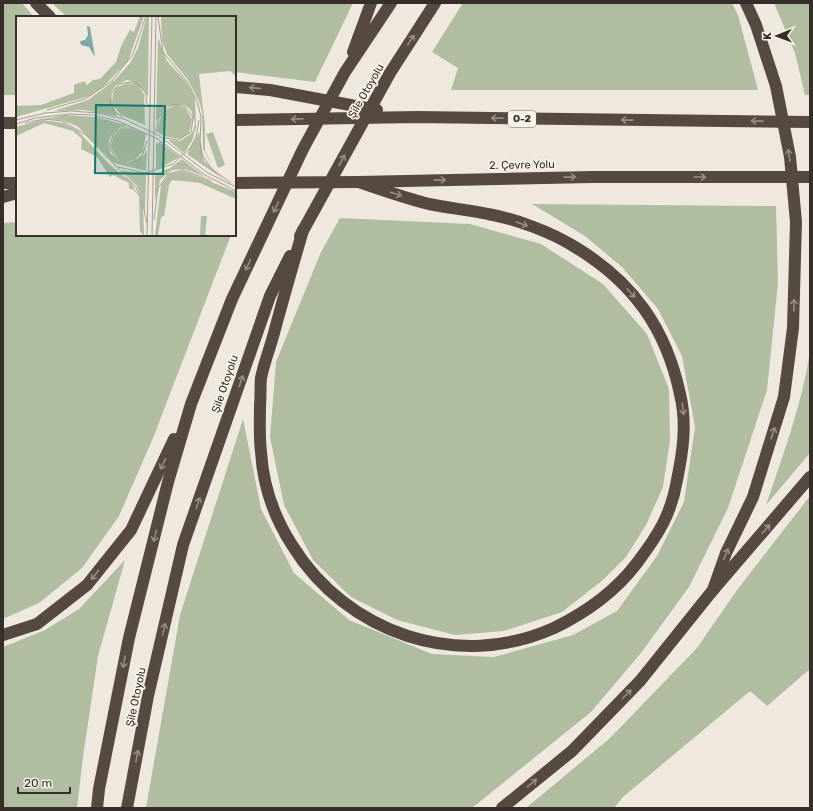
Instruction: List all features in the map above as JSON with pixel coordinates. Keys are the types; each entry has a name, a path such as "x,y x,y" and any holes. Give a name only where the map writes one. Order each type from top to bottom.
{"highway":[{"path":"36,3 49,16"},
{"path":"345,72 371,3"},
{"name":"Şile Otoyolu","path":"97,808 99,789 129,638 168,482 191,404 232,299 304,149 345,72 391,3"},
{"name":"Şile Otoyolu","path":"127,808 148,696 183,545 270,296 303,230 390,73 435,3"},
{"path":"713,590 726,553 753,497 784,397 793,328 796,222 790,157 776,86 756,25 746,3"},
{"path":"236,87 270,90 418,117"},
{"name":"O-2","path":"236,120 418,117 810,122"},
{"path":"3,123 16,123"},
{"name":"2. Çevre Yolu","path":"236,183 592,177 810,177"},
{"path":"303,230 261,380 260,427 264,476 270,500 281,528 307,568 326,588 347,606 373,621 393,631 432,643 451,645 473,646 499,644 545,632 590,609 611,593 629,574 650,546 667,518 675,493 680,469 684,438 684,409 669,354 656,327 641,304 620,281 597,261 571,244 546,232 492,214 428,203 359,182"},
{"path":"3,183 16,183"},
{"path":"3,197 16,193"},
{"path":"3,635 37,624 87,585 131,530 191,404"},
{"path":"502,808 577,746 640,681 713,590 810,477"}],"green space":[{"path":"3,3 22,3 33,16 16,16 16,95 3,95"},
{"path":"52,3 353,3 315,82 236,72 236,16 66,16"},
{"path":"463,3 732,3 738,15 758,90 451,90 458,68 432,52"},
{"path":"774,3 810,3 810,95 805,95 795,53"},
{"path":"532,204 776,206 778,283 767,390 728,508 689,587 641,653 591,712 472,808 146,808 180,615 243,419 261,509 294,573 349,620 432,654 494,657 573,635 617,611 657,556 684,502 695,427 682,356 658,309 622,267 585,236"},
{"path":"340,218 470,224 541,244 603,284 647,334 669,389 670,441 663,487 646,525 626,557 603,580 562,612 504,631 455,635 397,620 351,597 313,560 284,505 270,437 276,362 321,252"},
{"path":"16,222 16,236 231,236 153,438 119,516 82,568 39,603 3,619 3,223"},
{"path":"810,352 810,453 766,505 797,410 807,371"},
{"path":"810,496 810,669 767,706 750,691 623,797 614,808 526,808 609,739 697,648 737,590"},
{"path":"125,560 98,656 77,808 3,808 3,647 45,630 79,609"}]}
